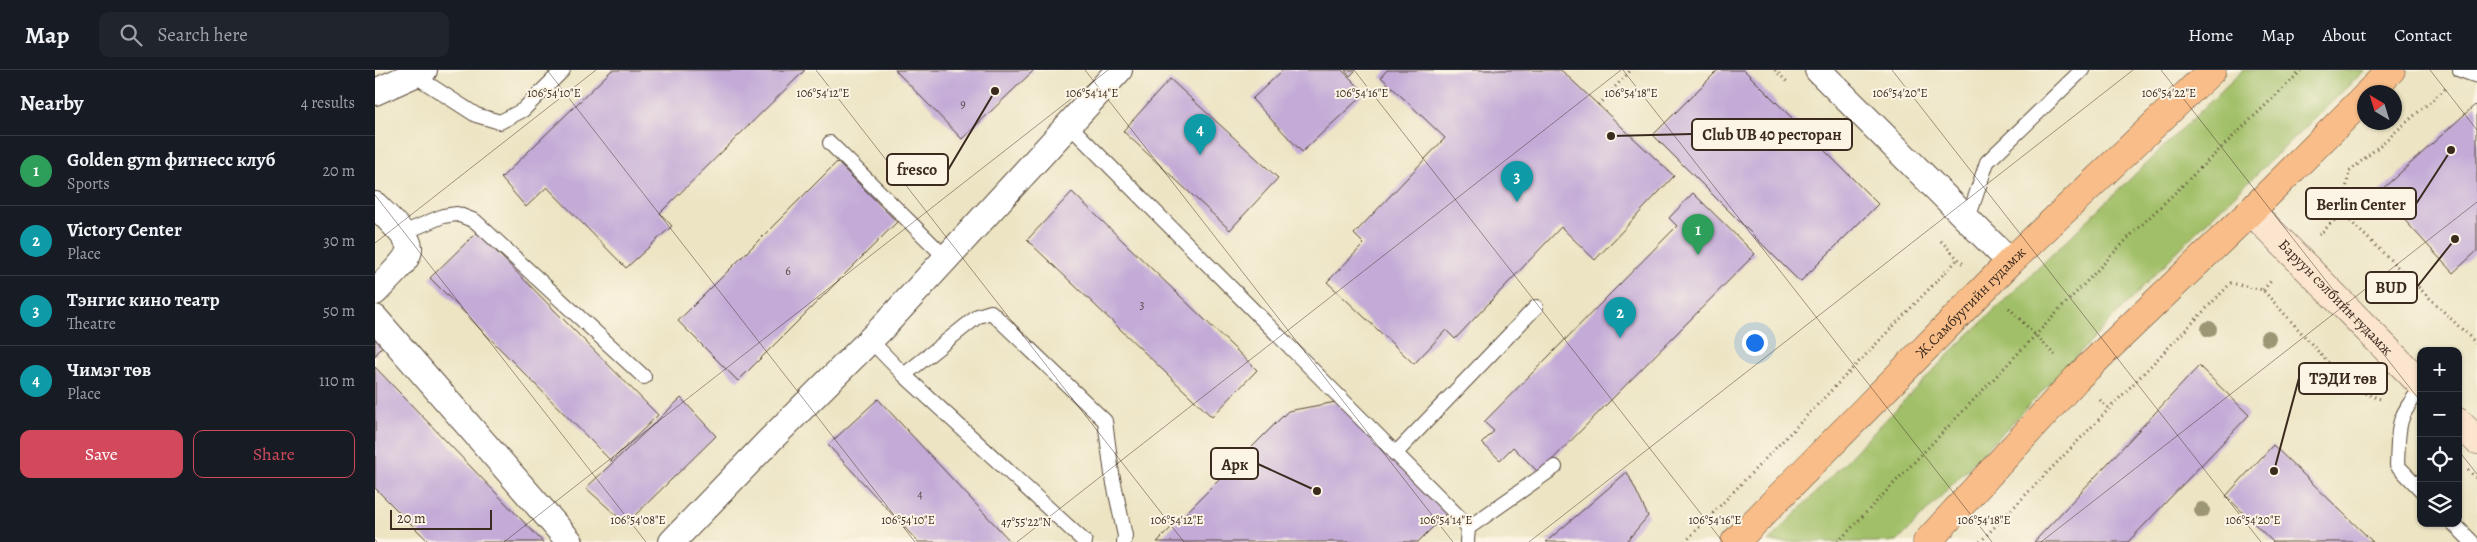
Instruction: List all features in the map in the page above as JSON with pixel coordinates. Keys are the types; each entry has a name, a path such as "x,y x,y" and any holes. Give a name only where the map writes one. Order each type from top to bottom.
{"main road":[{"name":"Ж.Самбуугийн гудамж","path":"1735,542 2010,262 2213,70"},
{"path":"2376,85 2391,70"},
{"path":"1929,541 2077,378 2251,211 2357,105"},
{"name":"Баруун сэлбийн гудамж","path":"2251,211 2417,380"},
{"path":"2462,426 2477,440"}],"street":[{"path":"677,541 768,442 870,340 1119,70"},
{"path":"1818,70 2010,262"},
{"path":"375,92 419,72"},
{"path":"375,205 403,233 409,241 410,250 406,261 375,292"},
{"path":"375,318 570,542"}],"lane":[{"path":"419,72 476,115 500,122 523,110 563,70"},
{"path":"1968,220 1987,162 2082,70"},
{"path":"1069,125 1395,454 1468,535 1555,467"},
{"path":"829,143 946,258"},
{"path":"403,233 443,216 457,214 475,221 644,377"},
{"path":"1395,454 1537,307"},
{"path":"904,375 978,316 991,312 1105,422 1112,474 1125,536 1124,542"},
{"path":"870,340 904,375 1085,542"},
{"path":"2417,486 2397,465 2399,424 2404,408 2418,392"},
{"path":"2457,527 2472,542"}],"path":[{"path":"1598,105 1631,70"},
{"path":"1838,542 2129,237 2302,70"},
{"path":"2467,73 2349,172 2342,213 2477,344"},
{"path":"1685,542 1958,260 2037,335 2109,409"},
{"path":"1980,542 2231,283 2263,290 2351,388 2404,408"}],"green space":[{"path":"2243,70 2365,70 2194,234 1897,542 1768,542 1952,351"}],"building":[{"path":"612,70 805,70 660,213 672,226 626,268 547,187 526,207 501,178"},
{"path":"895,70 1034,70 962,139"},
{"path":"1283,70 1342,70 1365,93 1302,152 1252,99"},
{"path":"1345,70 1356,70 1350,76"},
{"path":"1387,70 1561,70 1674,176 1595,260 1561,227 1455,339 1446,330 1414,364 1327,282 1364,244 1354,234 1445,138 1381,77"},
{"path":"1718,70 1744,70 1878,204 1800,282 1653,135"},
{"path":"1170,79 1278,178 1230,230 1123,131"},
{"path":"2475,105 2477,107 2477,251 2453,273 2379,192"},
{"path":"837,162 897,222 738,381 678,321"},
{"path":"1072,192 1257,370 1212,417 1027,240"},
{"path":"1693,193 1755,254 1539,473 1513,447 1500,460 1482,443 1494,431 1484,422 1677,226 1669,218"},
{"path":"477,232 658,415 611,461 430,278"},
{"path":"375,339 382,346 375,356"},
{"path":"2199,366 2249,415 2128,542 2034,542"},
{"path":"375,367 543,542 429,542 375,488"},
{"path":"681,398 716,436 626,524 586,488"},
{"path":"878,399 1011,542 918,542 828,445"},
{"path":"1336,402 1447,513 1418,542 1157,542 1288,411"},
{"path":"2273,445 2373,542 2273,542 2226,496"},
{"path":"1627,472 1648,516 1626,542 1546,542"}],"place":[{"name":"fresco","path":"995,91"},
{"name":"Club UB 40 ресторан","path":"1611,136"},
{"name":"Berlin Center","path":"2451,150"},
{"name":"Чимэг төв","path":"1200,155"},
{"name":"Тэнгис кино театр","path":"1517,202"},
{"name":"BUD","path":"2455,239"},
{"name":"Golden gym фитнесс клуб","path":"1698,255"},
{"name":"Victory Center","path":"1620,338"},
{"name":"ТЭДИ төв","path":"2274,471"},
{"name":"Арк","path":"1317,491"}]}
